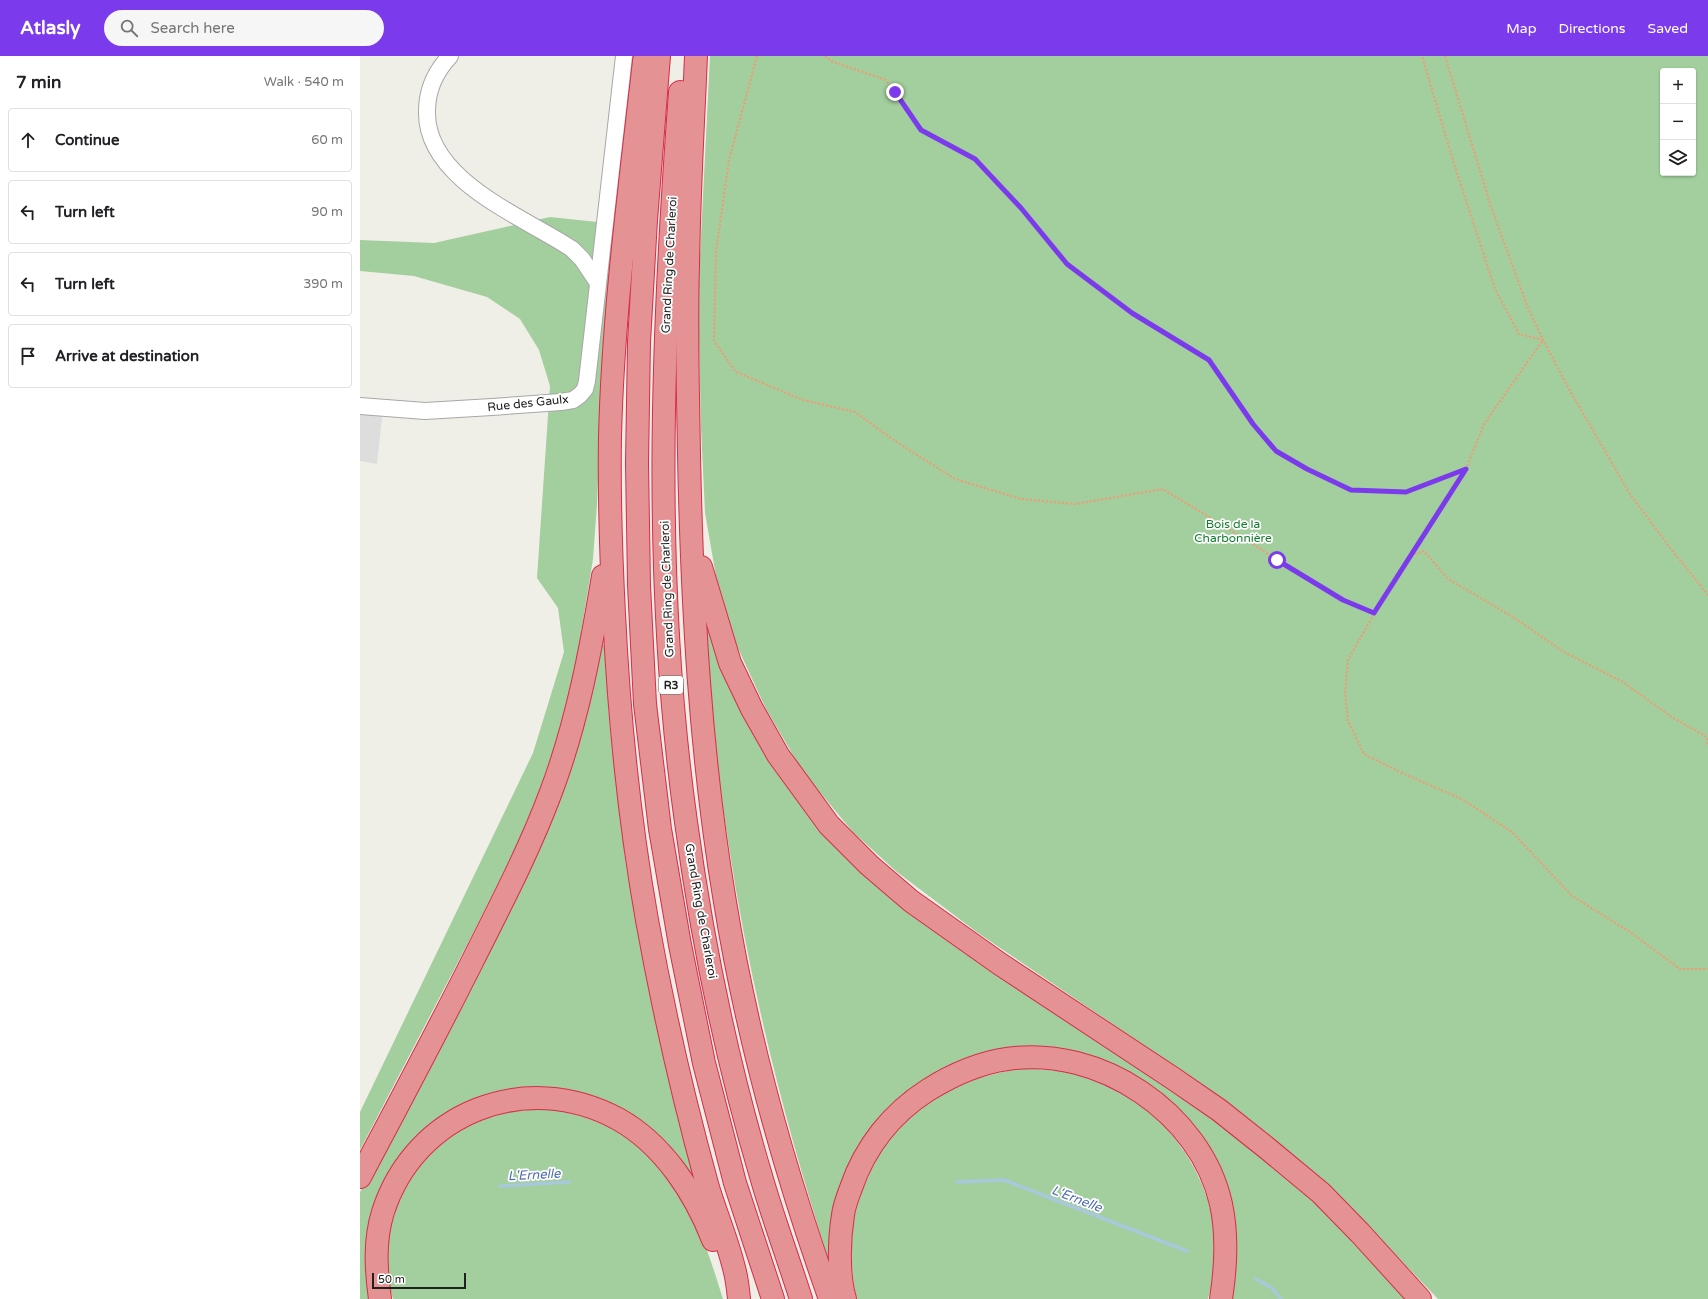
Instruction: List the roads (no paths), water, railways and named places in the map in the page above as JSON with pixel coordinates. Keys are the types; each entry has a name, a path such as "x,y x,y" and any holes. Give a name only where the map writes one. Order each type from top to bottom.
{"highway":[{"path":"644,56 623,250 614,357 610,435 609,519 620,720 646,916 659,986 675,1060 708,1186 734,1268 739,1299"},
{"name":"Grand Ring de Charleroi","path":"659,56 646,220 639,350 637,464 639,570 646,704 660,828 680,945 704,1063 735,1182 773,1299"},
{"name":"Grand Ring de Charleroi","path":"682,56 670,220 664,463 666,584 672,702 686,822 705,941 729,1054 760,1175 801,1299"},
{"path":"696,56 688,266 691,521 696,646 702,725 725,901 744,998 766,1093 790,1176 830,1299"},
{"path":"360,1177 511,885 551,792 582,690 604,571 609,519"},
{"path":"691,521 709,595 730,663 752,710 778,755 829,825 869,865 912,900 1000,964 1219,1110 1268,1149 1321,1193 1420,1299"},
{"path":"845,1299 842,1278 840,1238 843,1213 858,1170 868,1149 888,1122 916,1097 942,1081 969,1069 1007,1059 1045,1058 1078,1064 1114,1076 1144,1093 1172,1117 1196,1146 1212,1176 1221,1204 1226,1234 1226,1269 1221,1299"},
{"path":"380,1299 376,1251 381,1220 389,1196 398,1178 414,1156 441,1130 472,1112 509,1100 542,1098 572,1101 601,1111 625,1124 655,1147 674,1170 692,1196 704,1219 724,1269 739,1299"}],"street":[{"path":"450,56 433,79 427,104 427,128 437,151 455,171 491,202 572,249 582,259 598,283"},
{"name":"Rue des Gaulx","path":"360,406 425,411 492,408 573,400 585,389 588,381 624,56"}],"waterway":[{"name":"L'Ernelle","path":"957,1182 1004,1180 1187,1251"},
{"name":"L'Ernelle","path":"500,1186 569,1182"},
{"name":"L'Ernelle","path":"1256,1279 1272,1288 1281,1299"}],"park label":[{"name":"Bois de la Charbonnière","path":"1233,531"}]}
